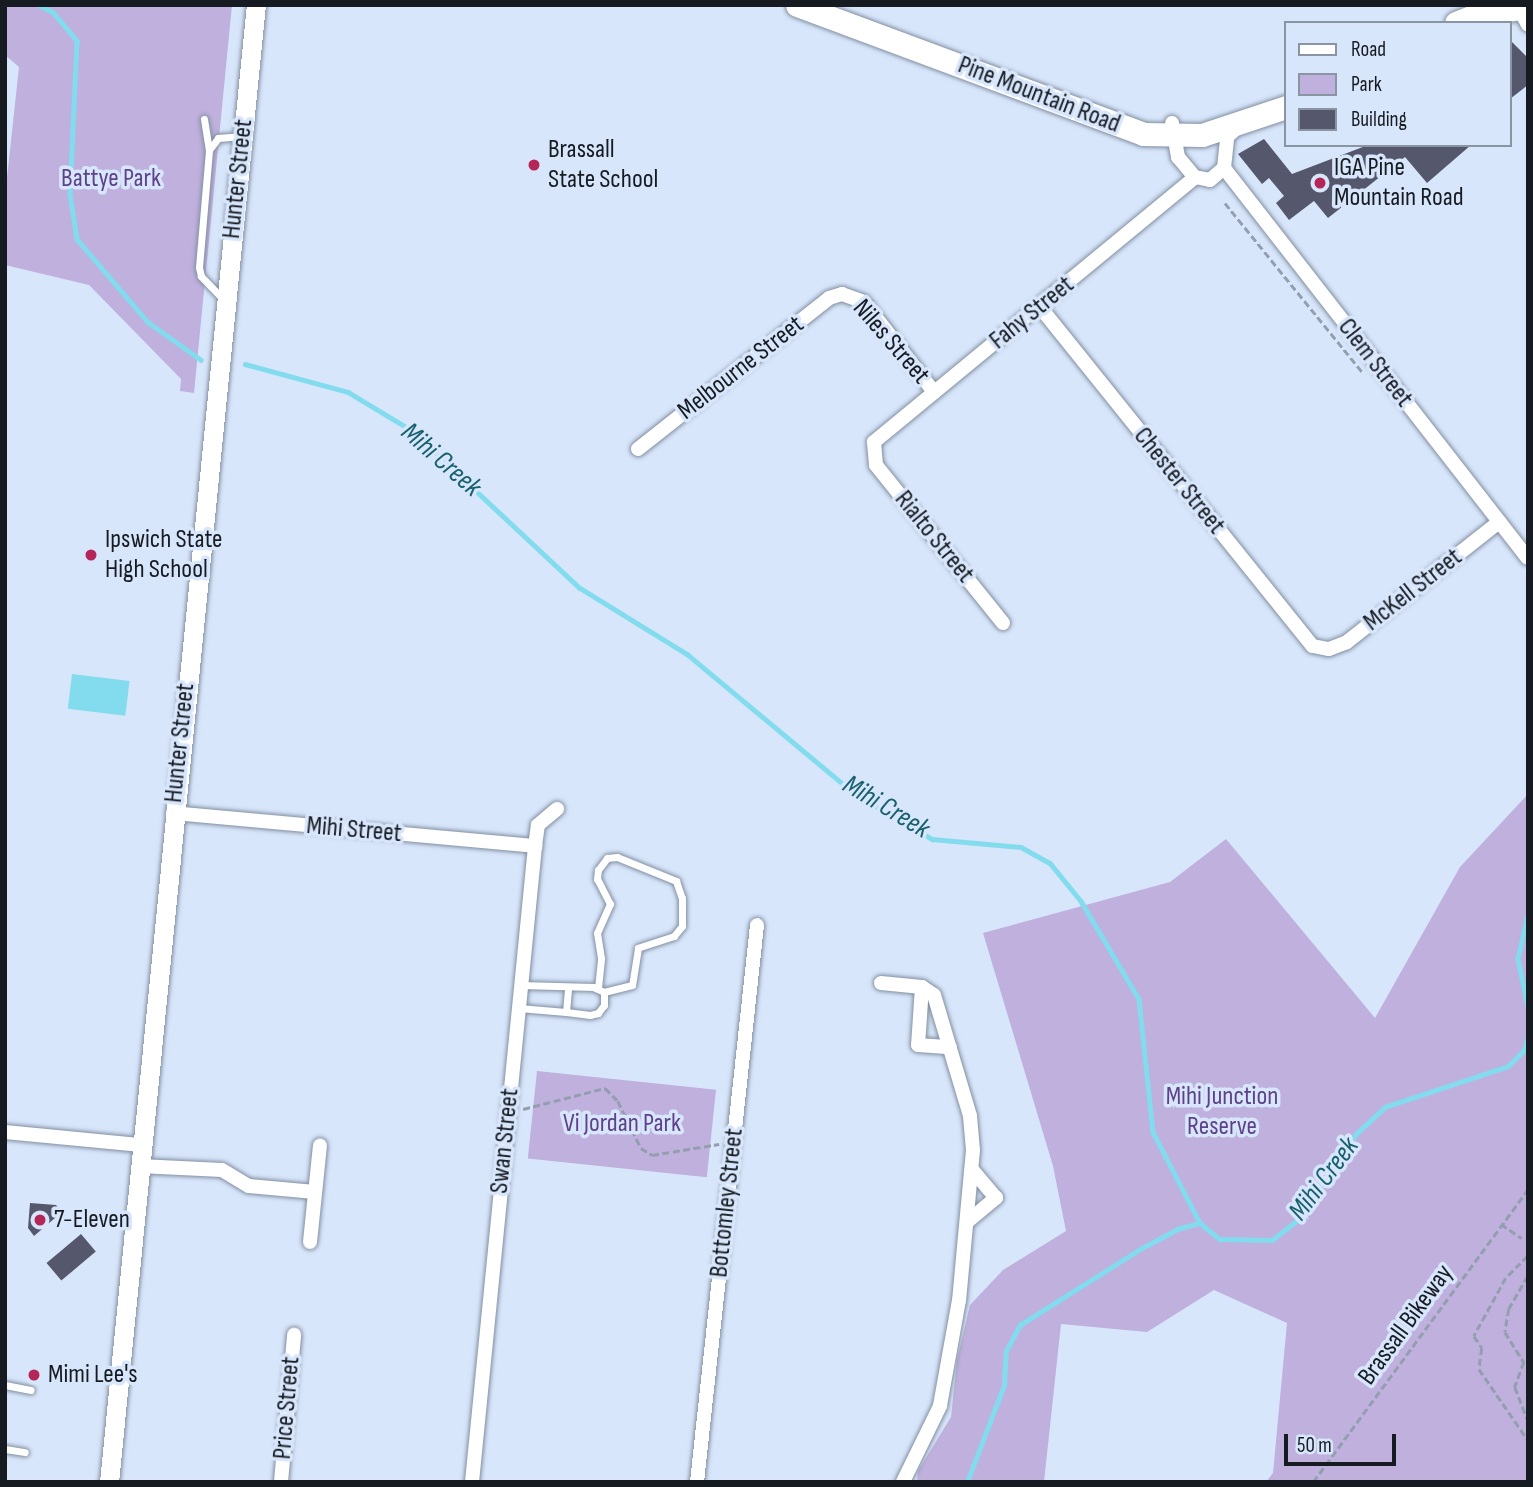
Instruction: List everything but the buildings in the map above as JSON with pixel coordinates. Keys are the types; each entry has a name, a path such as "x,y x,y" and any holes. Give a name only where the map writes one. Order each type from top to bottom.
{"main road":[{"name":"Hunter Street","path":"109,1482 173,813 256,5"},
{"name":"Pine Mountain Road","path":"797,5 1107,123 1172,130 1225,131 1284,108"},
{"name":"Pine Mountain Road","path":"841,5 1111,111 1172,130"},
{"path":"1461,21 1481,13 1524,13"},
{"path":"1500,21 1524,13"},
{"name":"Pine Mountain Road","path":"1225,131 1284,91"}],"street":[{"path":"1172,130 1178,157 1195,177 1210,180 1224,168 1225,131"},
{"name":"Clem Street","path":"1224,168 1528,558"},
{"name":"Fahy Street","path":"872,449 882,432 1040,307 1195,177"},
{"name":"Niles Street","path":"847,294 864,302 934,392"},
{"name":"Melbourne Street","path":"638,449 828,299 847,294"},
{"name":"Chester Street","path":"1040,307 1305,639 1323,649"},
{"name":"Rialto Street","path":"872,449 876,465 1003,623"},
{"name":"McKell Street","path":"1323,649 1347,642 1499,522"},
{"name":"Swan Street","path":"472,1482 535,846 538,825 557,809"},
{"name":"Mihi Street","path":"173,813 535,846"},
{"name":"Bottomley Street","path":"697,1482 757,925"},
{"path":"881,983 922,987 936,1000 970,1116 972,1169 967,1222 940,1406 903,1482"},
{"path":"922,987 918,1045 950,1047"},
{"path":"5,1132 141,1145"},
{"path":"310,1242 320,1146"},
{"path":"139,1167 222,1170 249,1186 315,1192"},
{"path":"967,1222 996,1198 972,1169"},
{"name":"Price Street","path":"281,1482 294,1335"}],"lane":[{"path":"218,138 204,119 209,150 198,267 201,276 226,302"},
{"path":"209,150 218,138 243,136"},
{"path":"518,1008 598,1013 601,990 601,958 597,933 610,904 597,879 597,870 607,858 617,857 676,881 682,898 682,926 674,936 638,948 632,985 601,990 521,985"},
{"path":"566,1012 568,989"},
{"path":"5,1385 31,1390"},
{"path":"5,1449 25,1452"}],"path":[{"path":"1225,202 1371,383"},
{"path":"508,1108 531,1109 605,1088 618,1101 640,1148 652,1155 667,1156 713,1143 733,1146"},
{"name":"Brassall Bikeway","path":"1313,1482 1528,1189"},
{"path":"1501,1224 1522,1238"},
{"path":"1528,1256 1506,1278 1474,1336 1482,1348 1479,1369 1528,1440"},
{"path":"1528,1276 1509,1308 1505,1332 1524,1362 1515,1387 1528,1421"}],"green space":[{"name":"Battye Park","path":"5,5 232,5 194,393 180,391 181,379 89,285 5,265 5,196 19,67 5,55"},
{"name":"Mihi Junction Reserve","path":"1528,794 1528,1482 1266,1482 1273,1473 1287,1323 1214,1290 1147,1332 1061,1324 1044,1482 917,1482 918,1471 951,1417 957,1360 970,1305 1003,1270 1066,1231 1053,1166 983,933 1170,882 1226,839 1375,1018 1460,867"},
{"name":"Vi Jordan Park","path":"537,1071 716,1090 707,1177 528,1159"}],"water":[{"path":"72,674 130,681 125,716 68,709"}],"waterway":[{"name":"Mihi Creek","path":"39,5 53,12 77,41 70,194 77,239 148,322 201,360"},
{"name":"Mihi Creek","path":"245,364 348,392 411,430 580,588 687,654 854,793 932,839 1021,847 1050,863 1081,901 1139,999 1153,1132 1200,1223 1220,1239 1272,1240 1296,1221 1356,1134 1385,1107 1508,1066 1525,1049 1528,1035"},
{"name":"Mihi Creek","path":"1528,915 1518,959 1528,1007"},
{"path":"967,1482 1004,1385 1006,1351 1020,1325 1142,1248 1177,1229 1200,1223"}],"place":[{"name":"Brassall State School","path":"534,165"},
{"name":"IGA Pine Mountain Road","path":"1320,183"},
{"name":"Ipswich State High School","path":"91,555"},
{"name":"7-Eleven","path":"40,1220"},
{"name":"Mimi Lee's","path":"34,1375"}]}
